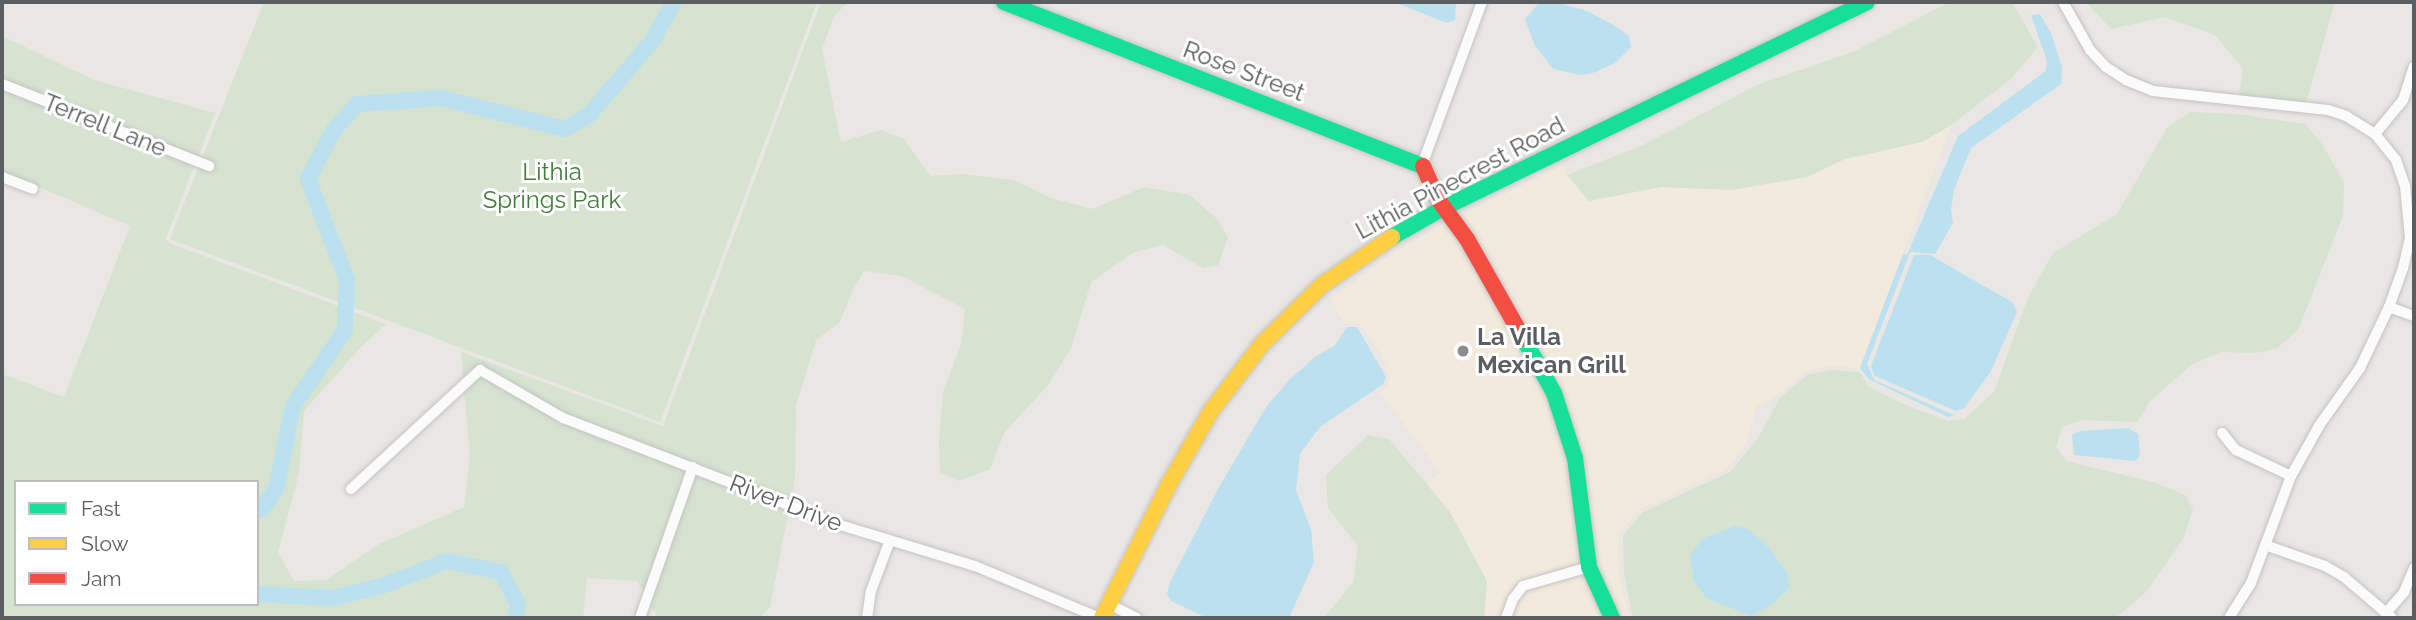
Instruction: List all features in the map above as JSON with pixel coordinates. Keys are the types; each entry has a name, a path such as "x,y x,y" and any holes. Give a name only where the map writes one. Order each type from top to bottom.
{"main road":[{"name":"Rose Street","path":"1004,2 1422,165"},
{"name":"Lithia Pinecrest Road","path":"1108,614 1191,442 1244,366 1322,285 1371,249 1867,2"},
{"path":"1422,165 1446,211 1467,239 1554,393 1575,458 1589,567 1612,618"}],"street":[{"path":"1422,165 1482,2"},
{"path":"2063,2 2090,50 2106,67 2126,80 2152,90 2328,110 2346,116 2375,134 2396,160 2410,213 2410,238 2389,307 2360,368 2319,426 2291,476 2250,583 2229,618"},
{"path":"2375,134 2403,100 2414,67"},
{"name":"Terrell Lane","path":"2,84 209,166"},
{"path":"2,177 33,189"},
{"path":"2389,307 2414,316"},
{"name":"River Drive","path":"351,489 480,370 562,418 840,525 975,566 1108,614 1137,618"},
{"path":"2222,433 2236,450 2291,476"},
{"path":"640,618 693,467"},
{"path":"867,618 870,591 890,540"},
{"path":"2265,545 2325,566 2344,578 2389,616 2404,592 2414,568"},
{"path":"1507,618 1513,599 1523,586 1589,567"}],"shaded area":[{"path":"1951,125 1860,368 1831,366 1805,371 1774,398 1757,406 1745,447 1727,469 1640,509 1618,535 1619,573 1629,618 1617,618 1594,566 1580,458 1457,217 1562,165 1567,175 1627,193 1661,187 1731,190 1807,177 1845,159 1922,142"},
{"path":"1448,221 1549,394 1570,458 1583,564 1521,582 1501,618 1484,618 1487,581 1450,512 1427,483 1441,473 1380,392 1387,386 1390,377 1380,353 1360,324 1344,324 1331,299 1385,258"},
{"path":"1586,573 1607,618 1512,618 1517,602 1527,590"}],"green space":[{"name":"Lithia Springs Park","path":"264,2 817,2 660,422 170,239"},
{"path":"821,2 848,2 834,16 822,49 841,142 881,130 904,139 930,176 962,174 1014,180 1051,198 1092,209 1144,187 1190,195 1217,219 1228,237 1218,265 1203,268 1163,245 1134,252 1091,282 1071,348 1048,385 1004,433 990,469 959,481 940,473 939,441 943,392 961,344 965,309 902,276 864,271 853,289 840,322 816,340 796,406 795,479 791,500 565,414 481,364 463,377 461,352 663,426"},
{"path":"1950,2 2012,2 2038,47 2011,79 1951,125 1922,142 1845,159 1807,177 1731,190 1661,187 1589,201 1567,175 1645,144 1757,85 1853,52"},
{"path":"2086,2 2335,2 2306,103 2239,95 2243,69 2215,35 2165,17 2111,29"},
{"path":"2,36 94,80 215,113 198,157 2,79"},
{"path":"2,89 194,166 166,238 169,243 386,324 359,349 304,411 299,473 278,552 294,581 326,580 379,544 464,507 470,455 464,390 482,376 560,422 686,470 644,593 637,581 587,578 583,618 2,618 2,374 64,397 130,226 2,171"},
{"path":"2190,112 2237,114 2305,124 2322,144 2344,183 2343,216 2298,330 2276,349 2254,353 2220,352 2191,365 2151,400 2137,422 2082,420 2062,427 2056,447 2066,461 2153,482 2185,495 2193,509 2183,539 2146,592 2115,618 1633,618 1624,573 1623,536 1643,512 1730,472 1758,438 1780,398 1807,375 1833,370 1860,372 1868,386 1903,404 1948,421 1964,419 1994,392 2028,298 2053,253 2117,214 2167,128","holes":["1735,527 1748,529 1751,616 1706,597 1723,530"]},
{"path":"1368,435 1389,439 1450,512 1487,581 1484,618 1324,618 1353,582 1358,546 1328,508 1326,475"},
{"path":"696,473 789,509 770,607 759,618 658,618 650,605"}],"water":[{"path":"1394,2 1456,2 1455,20 1447,23"},
{"path":"1559,3 1587,11 1612,24 1629,36 1631,47 1615,63 1596,72 1581,75 1553,69 1535,46 1525,19 1538,4"},
{"path":"2040,14 2051,33 2062,67 2061,84 1971,148 1954,190 1951,210 1953,223 1935,254 1910,252 1867,364 1874,380 1954,415 1963,413 1948,417 1869,379 1860,368 1903,254 1907,255 1958,136 2046,71 2047,61 2031,15"},
{"path":"1914,255 1930,255 2012,302 2017,312 1990,373 1964,408 1956,411 1875,376 1871,366"},
{"path":"1347,327 1357,327 1386,377 1383,384 1320,427 1300,454 1296,490 1311,530 1314,562 1289,618 1207,618 1171,601 1167,594 1171,580 1218,489 1266,407 1291,378 1316,356 1334,346"},
{"path":"2128,428 2138,434 2140,455 2136,461 2074,455 2072,435 2080,431"},
{"path":"1735,526 1748,529 1769,548 1788,575 1789,588 1772,604 1751,616 1706,598 1694,581 1690,556 1702,539"}],"waterway":[{"path":"259,510 276,489 293,406 345,330 347,280 308,179 333,131 357,104 441,98 565,129 589,115 652,41 674,2"},
{"path":"259,594 333,598 385,585 447,561 501,572 518,604 515,618"}],"traffic: fast":[{"path":"1004,2 1423,166"},
{"path":"1392,237 1443,208 1867,2"},
{"path":"1523,338 1554,393 1575,458 1589,567 1612,618"}],"traffic: slow":[{"path":"1102,618 1169,484 1211,411 1262,344 1322,285 1392,237"}],"traffic: jam":[{"path":"1423,166 1437,198 1467,239 1523,338"}],"place":[{"name":"La Villa Mexican Grill","path":"1463,351"}]}
